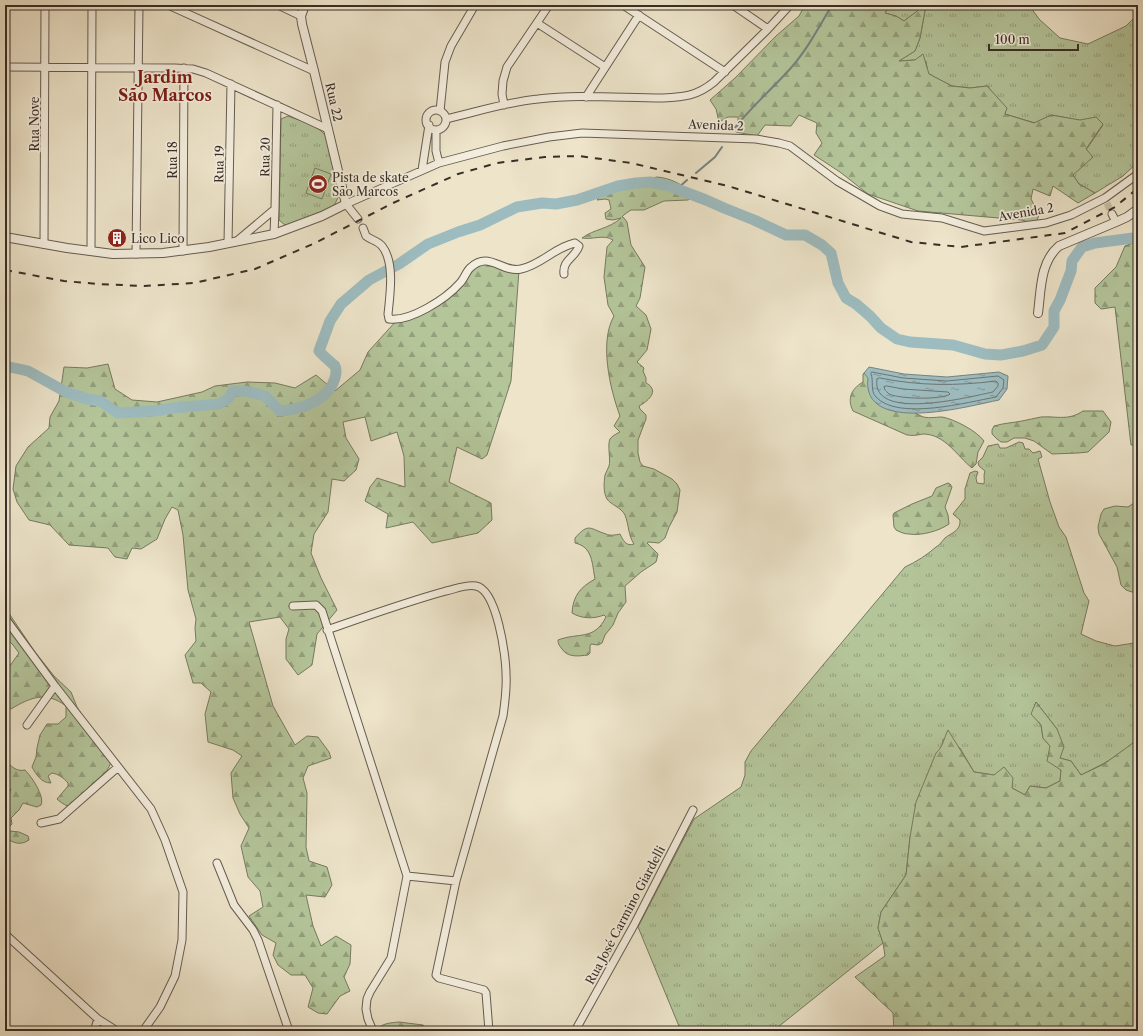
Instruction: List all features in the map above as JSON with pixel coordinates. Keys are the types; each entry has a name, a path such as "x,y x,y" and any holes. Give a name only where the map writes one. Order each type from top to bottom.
{"street":[{"name":"Rua Nove","path":"44,244 45,5"},
{"path":"91,251 92,5"},
{"path":"136,254 139,5"},
{"path":"168,5 314,71"},
{"path":"278,5 301,16 305,5"},
{"path":"440,111 445,62 451,46 475,5"},
{"path":"504,105 502,94 503,81 507,67 549,5"},
{"path":"623,5 725,72"},
{"path":"733,5 768,29"},
{"path":"446,119 504,105 537,99 568,96 663,98 696,94 704,90 725,72 790,5"},
{"path":"586,97 639,15"},
{"name":"Rua 22","path":"301,16 346,204"},
{"path":"537,23 605,66"},
{"path":"5,67 184,68 206,73 328,128"},
{"name":"Rua 18","path":"183,251 184,68"},
{"name":"Rua 19","path":"231,84 233,242"},
{"name":"Rua 20","path":"274,234 277,105"},
{"path":"422,170 429,114 436,110 440,111 446,119"},
{"path":"436,130 443,127 446,119"},
{"path":"428,125 436,130"},
{"path":"436,130 436,151 439,164"},
{"name":"Avenida 2","path":"5,237 113,254 183,251 274,234 322,216 422,170 439,164 503,146 549,137 582,134 756,139 779,142 790,146 837,181 880,206 902,214 942,218 984,231 1046,223 1071,215 1106,201 1138,174"},
{"path":"346,204 358,219"},
{"path":"233,242 275,209"},
{"path":"1038,312 1044,271 1052,252 1059,246 1116,222 1138,209"},
{"path":"1112,214 1116,222"},
{"path":"363,228 364,234 368,238 381,244 386,252 390,279 389,319 396,320 413,315 435,304 460,283 470,268 482,260 494,262 506,268 519,270 530,267 566,245 575,243 579,246 578,252 566,263 563,268 564,274"},
{"path":"328,630 420,599 465,586 477,586 487,592 502,635 506,672 506,690 503,716 456,881 436,975 439,978 484,990 486,993 489,1031"},
{"path":"293,606 316,605 322,611 407,876 391,958 367,999 366,1009 374,1031"},
{"path":"5,618 55,686 151,808 165,840 183,892 182,940 175,976 160,1007 143,1031"},
{"path":"27,725 55,686"},
{"path":"41,823 59,820 118,767"},
{"name":"Rua José Carmino Giardelli","path":"575,1031 634,925 693,810"},
{"path":"218,863 234,905 253,930 258,940 289,1031"},
{"path":"407,876 456,881"},
{"path":"5,934 98,1019 116,1031"},
{"path":"94,1031 98,1019"}],"green space":[{"path":"805,5 890,5 885,13 896,16 904,21 923,5 926,5 920,38 915,51 899,61 915,60 923,54 929,74 952,86 970,88 987,86 1007,108 1005,114 1034,123 1051,115 1080,120 1096,117 1103,124 1086,149 1093,157 1073,175 1079,184 1095,193 1078,203 1053,186 1050,196 1033,189 1031,199 1039,214 1037,221 1028,222 1022,220 918,211 868,194 840,172 814,155 822,143 816,133 817,123 799,115 791,126 765,125 757,136 736,132 738,117 728,117 719,122 716,109 710,100 735,78 776,36 799,16"},
{"path":"890,5 923,5 904,21 896,16 885,13"},
{"path":"926,5 1029,5 1039,19 1060,38 1088,44 1126,26 1138,14 1138,162 1123,176 1095,193 1079,184 1073,175 1086,150 1103,125 1052,115 1035,123 1005,114 988,86 970,88 952,86 928,74 926,61 898,61 915,51 920,38"},
{"path":"288,116 314,126 327,137 340,193 335,204 330,208 285,225 279,220 281,119"},
{"name":"Pista de skate São Marcos","path":"315,168 331,174 322,199 306,193"},
{"path":"657,177 671,180 680,184 691,193 691,198 688,200 664,201 644,210 631,210 622,217 627,222 631,245 645,267 640,298 636,306 646,315 651,329 647,350 637,362 644,368 643,371 646,378 646,383 651,386 652,390 647,401 639,406 646,415 646,419 638,440 638,453 640,462 643,466 654,469 672,479 677,484 680,490 677,512 665,538 659,543 647,543 658,554 656,562 641,572 625,586 626,602 618,613 613,625 605,635 602,643 598,645 591,644 590,653 588,655 574,656 564,652 558,640 591,633 601,625 606,617 604,615 592,618 572,613 576,596 586,585 595,579 591,557 585,548 575,543 575,538 587,528 590,528 609,535 620,534 627,544 634,544 625,515 607,499 604,487 605,475 609,467 609,442 612,437 620,432 614,426 620,416 610,379 607,352 607,339 614,316 608,305 604,277 607,247 613,240 606,237 582,238 616,222 621,218 613,220 606,219 605,213 611,209 609,200 597,200 604,193 618,184"},
{"path":"1138,241 1138,445 1131,445 1115,307 1101,309 1095,303 1095,288 1116,267 1125,246"},
{"path":"482,260 519,270 511,381 487,455 482,459 457,447 449,482 491,503 492,520 478,533 432,543 413,522 386,528 388,514 365,501 370,487 377,478 405,487 404,456 397,432 371,441 365,417 343,422 346,438 359,459 356,470 344,481 332,479 328,512 314,534 311,553 321,578 337,610 317,634 312,665 298,675 286,659 286,639 289,629 280,617 249,622 273,706 295,745 307,736 318,737 329,752 331,758 308,766 303,778 307,793 306,847 309,861 327,867 332,885 325,897 306,895 313,926 321,946 336,936 351,945 350,964 344,977 350,991 340,996 327,1014 318,1013 308,1007 313,988 305,975 291,975 278,965 273,955 276,943 262,935 249,916 263,907 260,891 248,877 241,846 249,828 240,814 233,798 231,773 242,756 233,750 208,742 205,714 211,692 201,683 193,683 185,655 196,641 196,619 188,590 183,535 178,510 172,507 165,519 157,539 141,549 132,548 127,559 115,557 108,548 69,545 50,525 29,520 17,502 13,489 16,466 28,447 49,428 50,417 59,401 64,367 87,368 108,364 115,389 132,400 157,402 202,392 215,386 247,382 275,383 295,388 316,375 335,391 360,370 368,352 397,320 435,304"},
{"path":"865,372 891,396 913,412 921,416 931,418 942,417 953,420 981,437 984,441 978,452 976,464 972,468 950,446 938,438 923,434 907,435 853,411 850,398 853,391 863,382 863,374"},
{"path":"1083,411 1103,411 1111,422 1109,432 1088,452 1052,454 1034,441 1025,438 1014,438 1007,442 1001,442 992,434 994,426 1041,417 1068,417"},
{"path":"1019,442 1023,443 1025,449 1029,449 1033,453 1040,451 1042,457 1038,459 1050,502 1059,527 1066,537 1084,593 1089,601 1081,634 1096,641 1115,646 1134,643 1138,646 1138,738 1118,755 1081,775 1071,761 1060,758 1057,729 1036,702 1032,714 1041,725 1043,738 1050,746 1061,770 1060,781 1046,788 1030,786 1025,795 994,775 974,772 960,748 943,739 942,748 910,837 906,875 881,912 878,928 883,943 773,1031 681,1031 638,927 694,819 741,787 745,775 745,762 751,751 905,567 925,556 959,527 960,520 953,514 965,499 965,489 970,473 975,471 978,472 976,478 977,483 984,484 985,471 979,466 978,462 983,457 988,446 998,444 1000,448 1006,448"},
{"path":"948,483 952,487 945,507 949,524 935,531 924,534 905,534 896,530 894,527 894,513 932,496 936,488"},
{"path":"1134,503 1138,505 1138,592 1126,590 1121,585 1117,567 1099,534 1098,527 1101,514 1104,509 1115,506 1128,507"},
{"path":"5,611 8,612 35,652 54,676 71,692 77,707 111,762 104,774 88,788 80,806 71,807 57,799 68,786 68,783 63,778 52,773 48,776 51,783 47,783 39,778 32,767 36,757 40,735 47,724 58,724 66,717 66,706 52,698 45,697 38,697 25,701 11,709 5,704 5,673 19,653 5,637"},
{"path":"1036,702 1057,729 1064,747 1060,758 1071,761 1081,775 1104,764 1133,743 1138,746 1138,1031 894,1031 893,1013 855,977 885,956 883,943 878,928 881,912 906,875 916,802 936,753 942,745 948,730 974,772 994,775 1004,767 1013,778 1012,788 1025,795 1030,786 1046,788 1060,781 1061,770 1047,761 1050,746 1043,738 1041,725 1031,714"},
{"path":"5,760 16,769 25,770 34,781 42,801 41,805 37,807 23,803 19,810 11,818 12,824 7,829 28,836 29,840 23,843 11,841 5,837 5,797 11,790 5,780"},
{"path":"399,1022 423,1025 430,1031 376,1031 380,1026"}],"water":[{"path":"869,367 904,374 947,377 999,372 1008,376 1007,389 999,400 943,411 920,413 898,412 881,407 870,396 868,378 864,373"}],"waterway":[{"path":"733,130 746,114 796,62 832,5"},
{"path":"696,173 715,157 722,147"},
{"path":"677,189 687,180"},
{"path":"5,366 28,371 66,392 87,399 100,401 118,413 154,411 219,404 228,399 233,391 245,391 265,396 280,411 305,406 327,393 332,386 336,375 335,366 319,351 330,321 341,304 369,280 399,264 428,244 480,225 517,207 542,203 556,204 577,200 618,186 636,183 650,182 669,186 754,220 786,235 805,235 822,245 831,253 838,283 846,298 856,304 881,328 897,339 910,342 953,345 985,354 1001,355 1023,351 1042,345 1054,327 1054,311 1060,300 1071,271 1072,261 1082,247 1095,243 1133,238 1138,239"}],"tunnel":[{"path":"1107,203 1112,214"}],"railway":[{"path":"5,270 64,281 98,284 144,286 194,283 255,269 315,243 393,203 458,174 497,163 545,157 579,156 631,163 728,186 911,242 961,247 1065,233 1115,207 1138,188"}],"place":[{"name":"Pista de skate São Marcos","path":"318,184"},
{"name":"Lico Lico","path":"117,238"}],"district":[{"name":"Jardim São Marcos","path":"165,86"}]}
